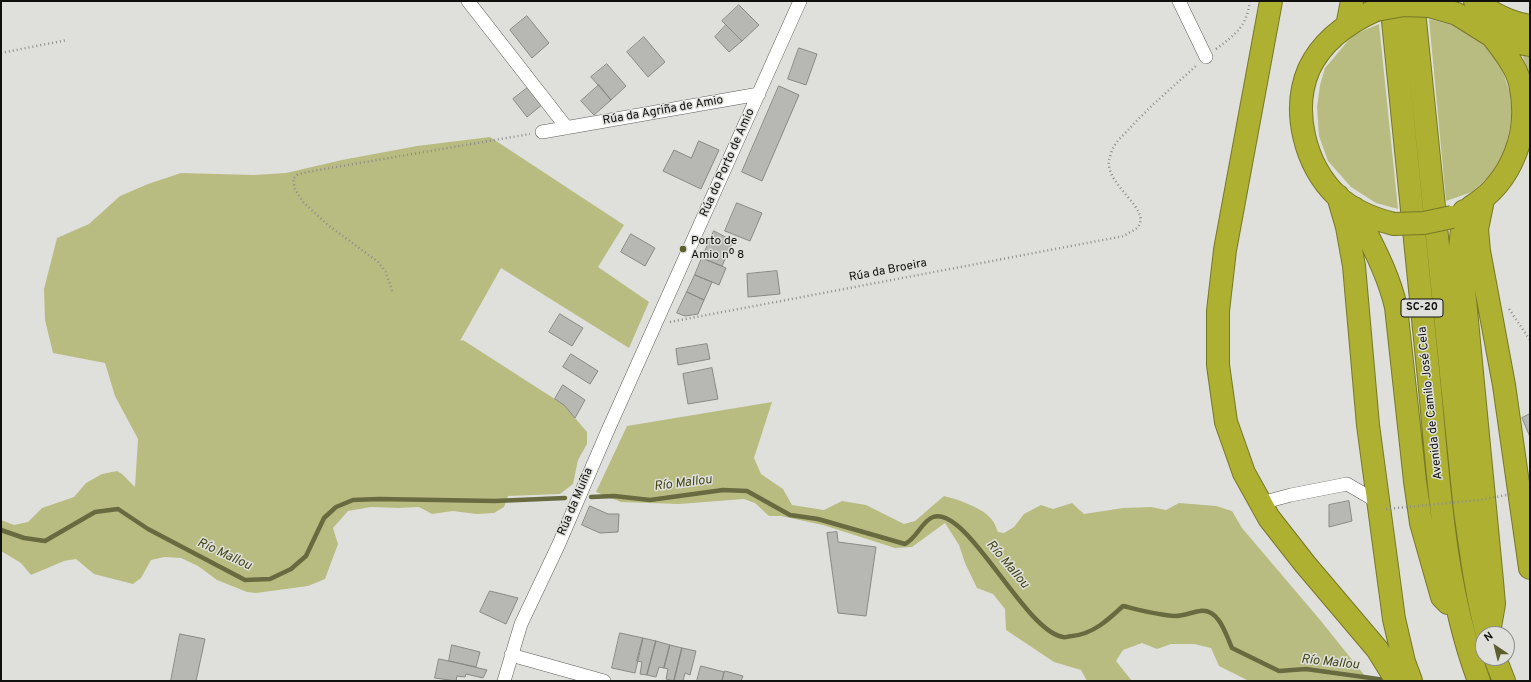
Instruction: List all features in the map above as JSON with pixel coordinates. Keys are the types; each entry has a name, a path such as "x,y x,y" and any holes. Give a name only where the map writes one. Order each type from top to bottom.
{"highway":[{"path":"1271,1 1225,250 1218,311 1218,365 1226,422 1244,473 1269,518 1377,649 1397,681"},
{"path":"1347,26 1352,1"},
{"path":"1475,1 1501,17 1530,26"},
{"path":"1492,36 1508,56 1520,82 1524,112 1521,137 1513,162 1505,175 1466,209 1424,223 1394,224 1377,220 1346,202 1324,180 1312,161 1304,136 1301,113 1303,90 1310,69 1321,50 1338,33 1360,17 1384,5 1437,6 1492,36 1530,45"},
{"name":"Avenida de Camilo José Cela","path":"1384,5 1443,521 1459,614 1472,661 1480,681"},
{"name":"Avenida de Camilo José Cela","path":"1437,6 1465,511 1476,590 1486,626"},
{"path":"1513,162 1530,148"},
{"path":"1346,202 1385,270 1392,288 1396,307 1421,523 1442,597 1459,614"},
{"path":"1346,202 1347,227 1354,266 1368,425 1382,506 1394,619 1404,662 1411,681"},
{"path":"1466,209 1460,248 1494,604 1490,626"},
{"path":"1466,209 1477,228 1479,250 1504,385 1530,568"},
{"path":"1498,666 1504,681"}],"street":[{"path":"468,1 567,128"},
{"name":"Rúa do Porto de Amio","path":"655,325 800,1"},
{"path":"1179,1 1206,57"},
{"name":"Rúa da Agriña de Amio","path":"542,132 759,94"},
{"name":"Rúa da Muíña","path":"504,681 521,624 558,546 655,325"},
{"path":"1261,503 1291,495 1348,484 1382,506"},
{"path":"511,655 604,681"}],"path":[{"path":"1206,57 1239,30 1248,13 1250,1"},
{"path":"1,53 67,40"},
{"name":"Rúa da Broeira","path":"655,325 1124,236 1137,228 1141,221 1137,208 1114,181 1110,171 1109,161 1113,148 1142,115 1206,57"},
{"path":"392,291 386,272 378,262 328,225 303,202 295,189 293,179 297,175 313,171 542,132"},
{"path":"1509,309 1530,340"},
{"path":"1382,506 1479,500 1512,494"}],"green space":[{"path":"1429,19 1456,26 1482,42 1501,66 1512,99 1512,116 1504,156 1490,175 1472,192 1446,201"},
{"path":"1379,24 1398,209 1376,203 1351,187 1328,161 1319,136 1317,107 1320,85 1325,68 1353,35"},
{"path":"1522,54 1530,55 1530,77"},
{"path":"490,137 624,225 598,267 649,302 629,348 501,268 460,341 463,340 564,405 587,432 587,444 578,460 573,484 560,494 508,496 504,507 494,513 476,514 453,511 432,514 419,507 371,507 348,511 333,528 338,544 325,579 308,586 256,593 247,592 217,580 198,566 181,558 165,557 151,560 141,578 133,584 94,574 76,559 64,561 31,575 21,563 1,551 1,520 14,525 28,522 42,508 74,497 86,483 102,474 117,471 135,487 138,439 115,396 105,363 53,353 45,320 44,289 57,238 89,224 120,196 148,184 181,173 254,175 286,173 342,160 417,146"},
{"path":"772,402 754,458 761,474 783,489 792,505 824,510 842,501 866,505 904,524 915,521 944,496 977,508 993,521 998,532 1004,533 1014,527 1024,514 1041,505 1053,509 1072,503 1084,514 1123,508 1151,507 1166,510 1179,503 1216,506 1232,511 1242,528 1321,621 1369,681 1249,681 1219,666 1211,648 1194,644 1171,644 1157,649 1142,643 1123,650 1116,661 1132,681 1087,681 1081,670 1054,662 1006,630 1005,609 993,594 977,588 965,563 959,545 945,523 912,547 895,548 823,525 781,516 769,516 755,503 744,499 679,504 621,502 596,492 627,426"}],"building":[{"path":"739,5 759,25 742,41 722,21"},
{"path":"527,16 549,43 532,58 510,30"},
{"path":"726,25 742,41 729,52 715,37"},
{"path":"644,37 665,62 648,77 627,52"},
{"path":"799,48 817,54 806,85 788,79"},
{"path":"607,64 626,86 611,100 591,77"},
{"path":"599,85 611,100 594,115 581,101"},
{"path":"530,86 543,104 527,117 513,99"},
{"path":"779,86 799,95 762,181 742,172"},
{"path":"699,141 719,150 701,189 663,171 674,150 691,158"},
{"path":"737,203 762,213 750,241 725,231"},
{"path":"714,231 733,241 722,266 702,258"},
{"path":"631,234 655,248 645,266 621,252"},
{"path":"702,258 726,268 719,285 695,275"},
{"path":"777,271 780,294 748,297 747,274"},
{"path":"695,275 712,282 704,300 687,292"},
{"path":"687,292 704,300 698,314 685,316 677,313"},
{"path":"560,314 583,328 572,346 549,332"},
{"path":"707,344 710,359 678,365 676,349"},
{"path":"571,354 598,371 590,384 563,367"},
{"path":"712,368 718,399 688,404 683,374"},
{"path":"563,385 585,400 575,418 564,405 555,399"},
{"path":"1530,414 1530,437 1522,418"},
{"path":"1349,501 1352,521 1329,527 1329,505"},
{"path":"590,506 608,514 619,514 618,532 600,533 582,525"},
{"path":"837,532 838,542 876,547 866,616 838,613 827,533"},
{"path":"490,591 518,598 506,624 480,612"},
{"path":"620,633 643,638 635,673 612,668"},
{"path":"180,634 205,639 196,681 171,681"},
{"path":"643,638 656,641 647,675 640,674 642,662 637,661"},
{"path":"656,641 670,645 664,668 659,667 656,677 647,675"},
{"path":"452,645 480,652 476,667 449,661"},
{"path":"670,645 682,648 674,681 666,679 668,669 664,668"},
{"path":"682,648 696,651 690,675 685,673 683,681 674,681"},
{"path":"439,659 487,670 483,678 466,674 465,677 457,676 456,681 435,678"},
{"path":"701,666 724,672 722,681 697,681"},
{"path":"725,671 743,676 741,681 722,681"}],"waterway":[{"name":"Río Mallou","path":"591,497 614,496 650,500 723,490 747,491 790,515 818,519 905,544 913,538 929,519 933,517 947,518 962,530 979,548 1031,614 1048,630 1063,637 1080,635 1100,626 1123,606 1175,616 1207,611 1217,618 1232,648 1279,671 1306,669 1385,680"},
{"name":"Río Mallou","path":"1,530 24,538 45,541 95,512 118,509 148,529 245,580 270,579 291,569 306,556 324,518 336,507 353,500 495,501 565,498"}],"place":[{"name":"Porto de Amio nº 8","path":"683,249"}]}
